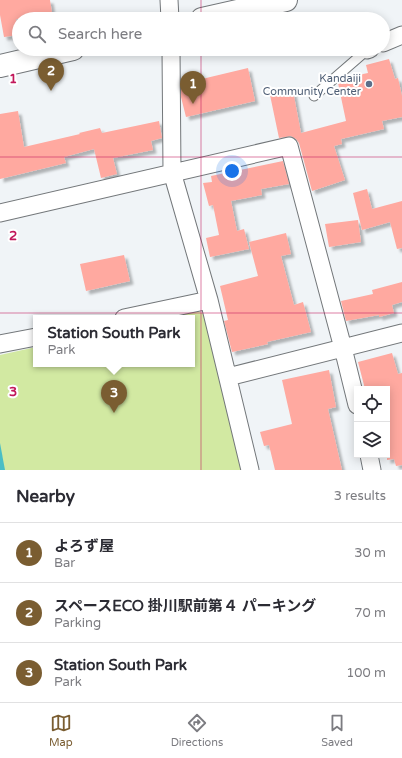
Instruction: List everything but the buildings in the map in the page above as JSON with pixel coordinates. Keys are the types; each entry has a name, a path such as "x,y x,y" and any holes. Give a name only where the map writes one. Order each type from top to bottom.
{"street":[{"path":"169,0 170,12"},
{"path":"233,12 286,0"},
{"path":"390,40 402,35"},
{"path":"0,66 43,56"},
{"path":"171,56 172,172 209,300 250,470"},
{"path":"0,213 289,146 354,394"},
{"path":"138,315 209,300"},
{"path":"228,377 402,333"},
{"path":"0,344 33,337"},
{"path":"370,458 372,470"}],"lane":[{"path":"314,96 357,56"}],"green space":[{"path":"198,311 207,316 241,470 0,470 0,355 33,348 33,367 195,367 195,315 179,315"}],"water":[{"path":"0,443 5,470 0,470"}],"place":[{"name":"Kandaiji Community Center","path":"369,84"},
{"name":"スペースECO 掛川駅前第４ パーキング","path":"51,91"},
{"name":"よろず屋","path":"193,104"},
{"name":"Station South Park","path":"114,413"}]}
